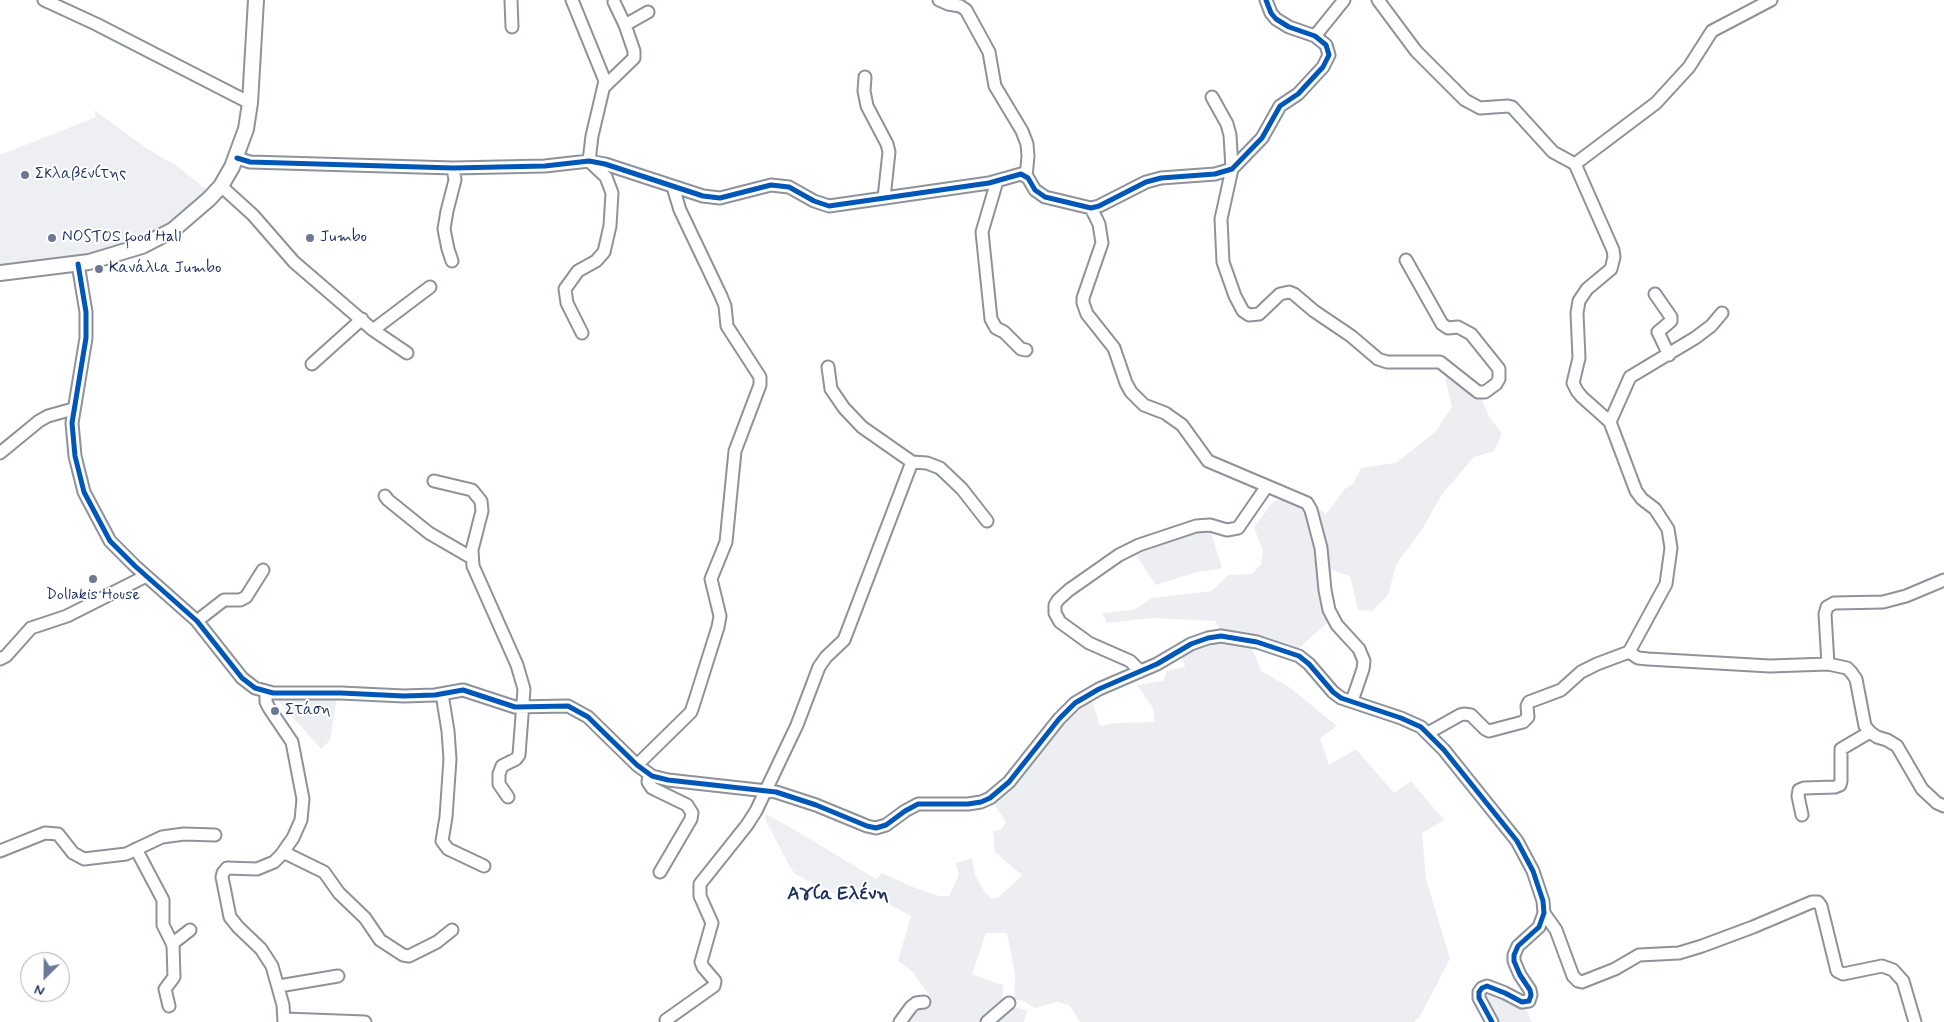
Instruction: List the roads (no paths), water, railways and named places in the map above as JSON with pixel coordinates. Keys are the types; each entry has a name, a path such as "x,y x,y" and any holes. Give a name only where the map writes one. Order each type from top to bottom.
{"main road":[{"path":"0,273 78,264 124,253 162,237 201,207 221,186 237,158 246,129 250,103 256,0"}],"street":[{"path":"44,0 96,24 250,103"},
{"path":"511,0 512,27"},
{"path":"572,0 605,82 588,161"},
{"path":"939,0 960,6 966,10 989,52 995,86 1022,131 1027,144 1026,177"},
{"path":"237,158 250,162 453,168 545,166 588,161 605,164 703,196 720,198 771,185 790,187 814,201 828,206 997,181 1018,174 1026,177 1035,190 1045,197 1091,208 1099,206 1146,182 1161,178 1215,174 1232,170 1262,138 1280,106 1298,94 1326,64 1328,51 1326,46 1315,36 1288,27 1276,19 1271,13 1266,0"},
{"path":"1315,36 1344,0"},
{"path":"1378,0 1416,51 1465,100 1480,108 1512,107 1553,152 1575,164 1613,250 1614,257 1611,269 1587,289 1579,301 1577,313 1579,358 1573,383 1582,397 1610,422 1636,491 1642,499 1655,509 1668,529 1671,548 1666,584 1629,652 1597,664 1581,672 1561,690 1529,702 1527,706 1528,717 1523,722 1489,731 1470,716 1460,714 1428,733"},
{"path":"1575,164 1656,103 1689,67 1712,31 1771,0"},
{"path":"605,86 634,58 634,51 625,25 614,2"},
{"path":"625,25 648,12"},
{"path":"865,77 864,94 867,106 888,144 889,152 884,198"},
{"path":"1212,96 1229,129 1232,170 1221,219 1223,262 1235,296 1246,313 1259,314 1280,294 1289,292 1294,294 1314,312 1351,336 1378,359 1387,362 1440,362 1478,392 1485,392 1496,384 1499,379 1499,369 1471,334 1458,327 1448,328 1442,324 1406,260"},
{"path":"582,333 567,302 565,289 578,271 596,261 604,252 610,226 612,193 606,177 588,161"},
{"path":"452,261 444,229 455,180 453,168"},
{"path":"997,181 982,232 991,319 996,328 1004,332 1021,348 1026,350"},
{"path":"221,186 253,215 294,262 373,330 407,353"},
{"path":"637,765 690,712 695,700 720,616 711,579 726,542 736,451 760,385 760,377 727,326 721,296 680,210 673,187"},
{"path":"1091,208 1099,224 1102,243 1083,298 1083,303 1087,314 1114,348 1131,392 1144,405 1165,413 1182,425 1208,461 1307,503 1314,516 1321,548 1325,594 1330,610 1337,625 1359,649 1364,661 1352,702"},
{"path":"78,264 86,306 86,338 72,423 75,456 84,492 110,541 197,621 246,682 255,688 266,692 404,696 466,691 503,704 522,708 572,707 583,713 637,765 649,774 668,780 766,790 795,798 860,824 876,828 886,825 918,804 981,802 994,795 1009,782 1071,707 1091,693 1157,664 1198,641 1215,637 1228,637 1257,642 1299,656 1316,671 1335,693 1352,702 1408,721 1428,733 1463,773 1517,841 1532,870 1543,901 1544,913 1539,927 1518,946 1514,955 1514,961 1520,975 1530,990 1529,1000 1522,1002 1491,987 1484,987 1479,992 1479,998 1492,1022"},
{"path":"373,330 430,287"},
{"path":"1655,294 1671,317 1670,321 1658,332 1669,354"},
{"path":"1610,422 1630,378 1695,338 1711,326 1722,313"},
{"path":"312,364 362,320"},
{"path":"828,367 831,389 844,408 862,427 912,462 930,464 942,470 962,489 987,521"},
{"path":"0,453 39,421 48,416 73,409"},
{"path":"666,1020 714,986 715,981 702,967 701,962 712,923 700,896 700,884 747,825 766,790 796,725 819,667 826,657 838,647 848,631 912,462"},
{"path":"434,481 472,490 482,501 482,511 472,558 476,572 517,664 524,690 520,755 502,766 498,774 499,784 508,797"},
{"path":"1140,671 1130,661 1092,645 1065,626 1055,615 1057,602 1069,590 1112,559 1139,545 1196,526 1210,525 1225,530 1238,528 1267,486"},
{"path":"385,496 429,533 472,558"},
{"path":"197,621 224,600 240,600 246,597 263,570"},
{"path":"0,659 6,656 31,628 67,616 146,576"},
{"path":"1828,664 1825,614 1830,604 1838,602 1883,602 1906,596 1944,580"},
{"path":"1629,652 1638,658 1648,659 1770,666 1828,664 1847,668 1856,679 1866,726 1870,732 1897,746 1922,789 1937,803 1944,806"},
{"path":"266,692 266,702 269,708 292,742 303,799 303,810 298,828 283,852 274,862 257,869 227,868 222,873 230,917 268,958 279,986 284,1009 284,1021 365,1022"},
{"path":"442,694 448,730 450,760 447,808 442,841 448,849 484,866"},
{"path":"1802,816 1798,796 1799,790 1840,785 1842,781 1841,749 1870,732"},
{"path":"649,774 648,782 652,788 687,805 692,813 691,820 660,872"},
{"path":"0,851 37,835 50,832 58,834 73,853 84,859 122,855 162,837 184,834 214,835"},
{"path":"136,849 163,900 163,925 172,944 174,976 164,990 169,1006"},
{"path":"283,852 324,872 339,893 365,918 380,940 400,954 406,956 412,954 443,939 452,930"},
{"path":"1544,913 1556,930 1573,976 1582,982 1615,969 1639,955 1679,953 1753,927 1812,902 1818,902 1821,906 1836,971 1843,974 1882,966 1893,970 1903,981 1916,1022"},
{"path":"172,944 190,930"},
{"path":"279,986 338,976"},
{"path":"900,1022 911,1007 916,1003 924,1002"},
{"path":"988,1022 1010,1002"}],"place":[{"name":"Σκλαβενίτης","path":"25,175"},
{"name":"NOSTOS food Hall","path":"52,238"},
{"name":"Jumbo","path":"310,238"},
{"name":"Κανάλια Jumbo","path":"99,269"},
{"name":"Dollakis House","path":"93,579"},
{"name":"Στάση","path":"275,711"}],"district":[{"name":"Αγία Ελένη","path":"838,895"}]}
